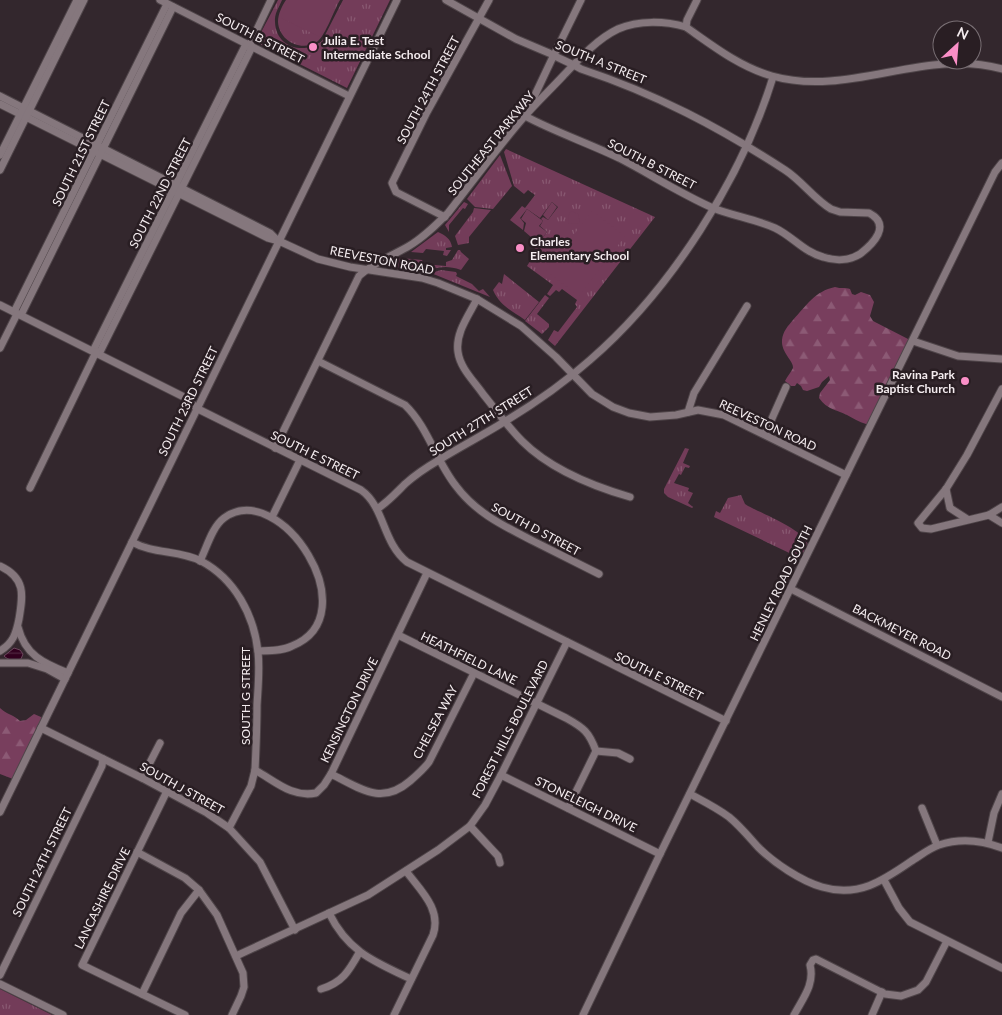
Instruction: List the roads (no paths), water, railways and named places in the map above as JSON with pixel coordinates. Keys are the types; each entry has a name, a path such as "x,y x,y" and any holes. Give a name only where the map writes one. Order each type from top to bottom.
{"street":[{"path":"0,170 77,0"},
{"path":"0,155 25,113 84,0"},
{"name":"SOUTH B STREET","path":"160,0 349,96"},
{"name":"SOUTH 22ND STREET","path":"30,488 271,0"},
{"name":"SOUTH 23RD STREET","path":"0,812 3,799 67,676 196,408 397,0"},
{"name":"SOUTH A STREET","path":"446,0 516,39 574,65 655,97 694,116 747,146 787,172 831,210 869,213 879,225 878,235 867,248 856,256 849,259 833,260 812,254 774,228 713,208"},
{"name":"SOUTH 24TH STREET","path":"445,217 396,192 393,188 394,179 429,109 489,0"},
{"path":"524,116 581,0"},
{"path":"686,27 687,20 697,0"},
{"name":"SOUTH 21ST STREET","path":"0,348 170,4"},
{"name":"SOUTHEAST PARKWAY","path":"366,270 410,245 445,217 524,116 596,44 621,28 638,24 664,23 686,27 730,58 773,77 796,82 838,82 923,66 946,64 1002,69"},
{"name":"SOUTH 27TH STREET","path":"377,509 438,460 532,405 590,360 625,326 653,294 689,246 713,208 747,146 773,77"},
{"name":"REEVESTON ROAD","path":"0,96 25,113"},
{"name":"REEVESTON ROAD","path":"0,104 25,113 177,189 268,238 318,259 350,268 422,278 477,299 505,314 521,326 556,356 592,394 613,407 629,413 650,416 676,415 698,410 711,411 765,434 846,475"},
{"name":"SOUTH B STREET","path":"524,116 620,159 713,208"},
{"name":"HENLEY ROAD SOUTH","path":"583,1015 660,854 995,172 1002,163"},
{"path":"275,448 360,276 366,270"},
{"path":"477,299 460,334 458,352 462,367 522,442 556,467 595,486 630,497"},
{"name":"SOUTH E STREET","path":"0,305 188,399 196,408 361,490 377,509 385,533 395,551 407,562 726,721"},
{"path":"688,412 694,393 747,306"},
{"path":"913,341 958,356 1002,360"},
{"name":"SOUTH D STREET","path":"318,361 405,405 416,416 438,460 457,488 489,518 599,574"},
{"path":"765,434 786,387"},
{"path":"1002,389 946,490 918,524 922,528 931,529 989,515 1002,507"},
{"path":"272,517 300,460"},
{"path":"946,490 950,508 967,519"},
{"path":"200,561 215,529 225,517 237,511 246,510 256,511 272,517 289,531 310,558 321,583 324,602 320,620 304,640 287,648 258,651"},
{"path":"989,515 1002,523"},
{"name":"SOUTH G STREET","path":"132,542 145,549 180,554 200,561 227,581 240,596 252,623 258,651 255,770 251,786 229,828"},
{"path":"0,566 14,575 21,587 23,601 18,627 12,642 0,651"},
{"name":"KENSINGTON DRIVE","path":"255,770 288,790 303,794 316,793 324,785 427,573"},
{"name":"BACKMEYER ROAD","path":"791,589 1002,696"},
{"path":"18,627 20,637 36,658 67,676"},
{"name":"HEATHFIELD LANE","path":"398,635 581,726 588,732 596,751"},
{"name":"FOREST HILLS BOULEVARD","path":"236,956 366,896 438,850 470,826 485,805 501,775 567,642"},
{"path":"0,663 28,663 67,676"},
{"name":"CHELSEA WAY","path":"331,774 376,794 390,794 404,787 429,762 474,673"},
{"name":"SOUTH J STREET","path":"41,728 167,791 207,813 229,828 260,862 295,930"},
{"path":"142,778 160,743"},
{"path":"568,808 596,751 630,758"},
{"name":"SOUTH 24TH STREET","path":"0,975 102,766 103,759"},
{"name":"STONELEIGH DRIVE","path":"501,775 660,854"},
{"name":"LANCASHIRE DRIVE","path":"167,791 82,965 185,1015"},
{"path":"690,794 724,814 764,853 808,882 834,890 847,891 863,888 884,880 938,845 962,840 988,842 1002,848"},
{"path":"988,842 992,818 1002,794"},
{"path":"922,808 938,845"},
{"path":"470,826 498,856 500,863"},
{"path":"137,852 176,872 199,890 217,915 243,973 244,987 232,1015"},
{"path":"394,1015 434,931 436,917 431,905 406,871"},
{"path":"884,880 899,908 910,922 1002,968"},
{"path":"142,994 181,913 199,890"},
{"path":"329,914 340,933 359,953 411,979"},
{"path":"794,1015 811,984 810,964 812,960 816,959 891,996 902,996 912,993 926,982 947,941"},
{"path":"321,989 334,985 345,975 359,953"},
{"path":"0,984 63,1015"},
{"path":"872,1015 882,992"}],"place":[{"name":"Julia E. Test Intermediate School","path":"313,47"},
{"name":"Charles Elementary School","path":"520,248"},
{"name":"Ravina Park Baptist Church","path":"965,381"}]}
